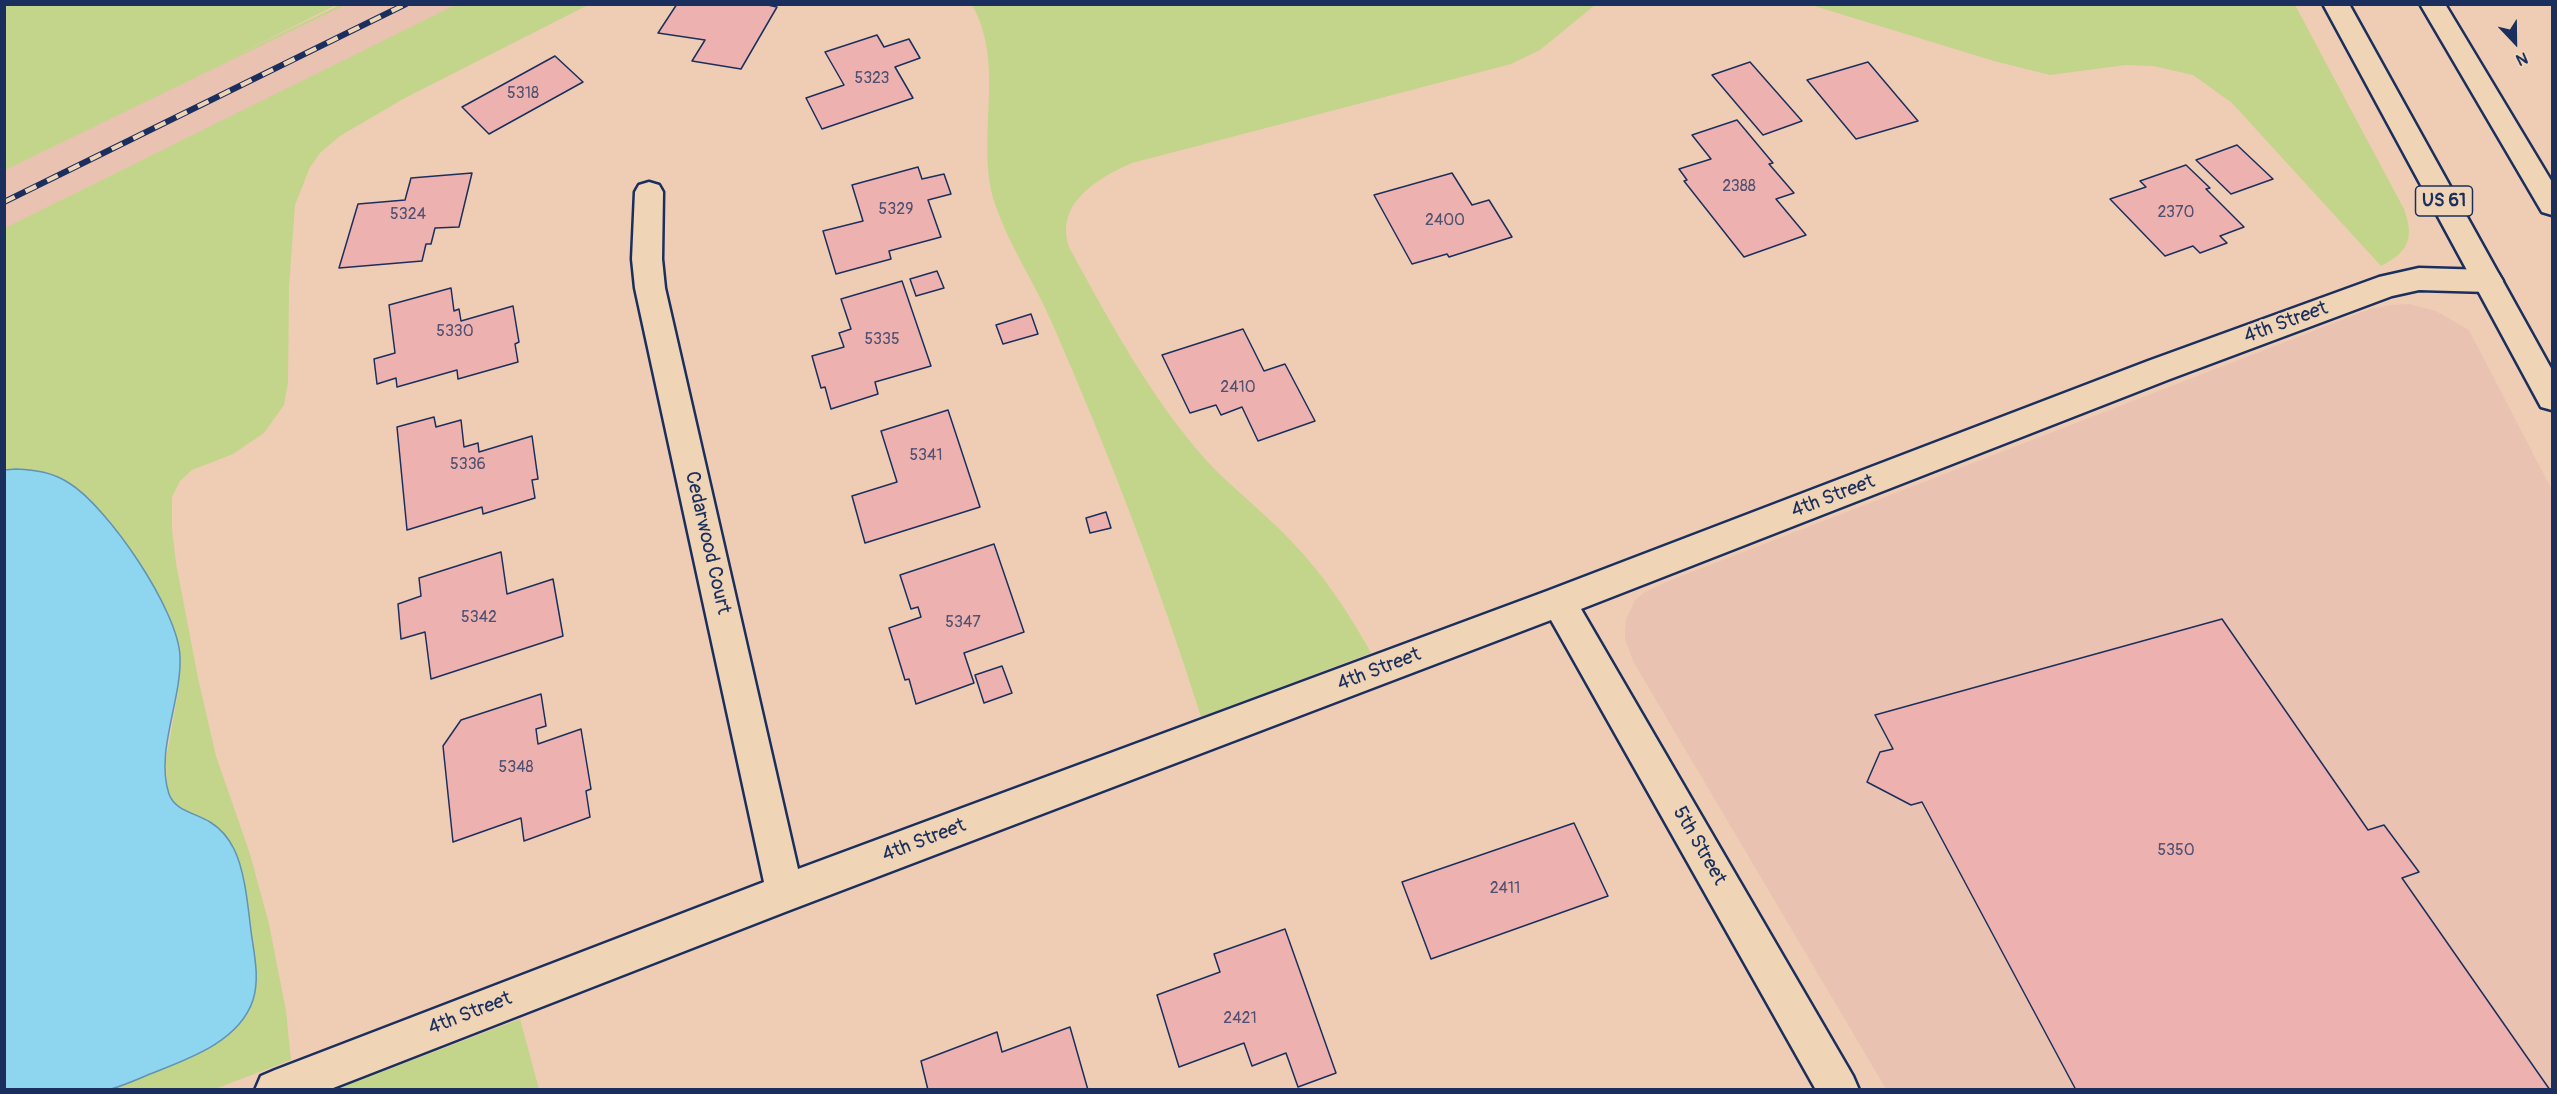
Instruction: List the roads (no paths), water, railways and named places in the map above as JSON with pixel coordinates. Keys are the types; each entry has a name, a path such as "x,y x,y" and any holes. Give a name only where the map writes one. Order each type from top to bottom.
{"street":[{"name":"US 61","path":"2336,4 2553,398"},
{"path":"2432,4 2553,205"},
{"name":"Cedarwood Court","path":"649,192 647,259 650,288 785,893"},
{"name":"4th Street","path":"275,1089 785,893 1559,602 2159,370 2389,285 2419,279 2488,281"},
{"name":"5th Street","path":"1559,602 1839,1089"}],"water":[{"path":"16,469 56,476 85,495 121,536 154,587 176,636 180,656 180,673 165,761 169,794 176,804 210,822 227,838 238,858 247,900 256,975 253,1000 246,1015 224,1038 196,1055 107,1090 5,1089 4,470"}],"railway":[{"path":"4,202 406,4"}]}
